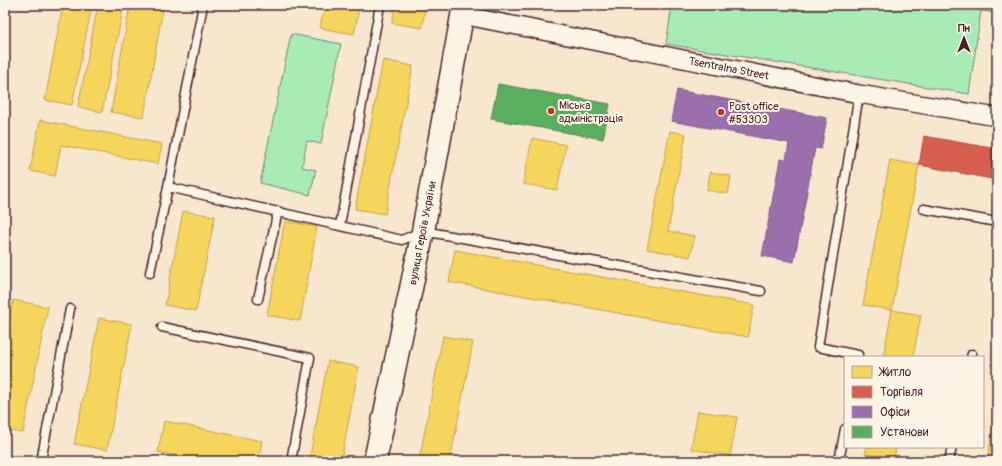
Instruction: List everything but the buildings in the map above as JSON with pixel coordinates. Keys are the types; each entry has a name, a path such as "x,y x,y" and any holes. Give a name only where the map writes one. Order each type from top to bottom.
{"street":[{"name":"Tsentralna Street","path":"463,10 859,94 997,117"},
{"name":"вулиця Героїв України","path":"375,461 423,231 463,10"}],"lane":[{"path":"150,273 203,5"},
{"path":"340,225 380,5"},
{"path":"858,356 818,347 859,94"},
{"path":"168,187 402,240 423,231 761,291"},
{"path":"924,209 997,222"},
{"path":"258,299 278,211"},
{"path":"40,461 70,309"},
{"path":"162,327 310,358 291,461"},
{"path":"839,461 844,434"},
{"path":"949,461 952,448"}],"green space":[{"path":"672,5 997,5 997,13 981,11 969,94 666,44"},
{"path":"291,34 341,44 321,144 307,141 302,167 316,170 310,195 260,183"}],"place":[{"name":"Мiська адмiнicтрацiя","path":"551,111"},
{"name":"Post office #53303","path":"721,112"}]}
